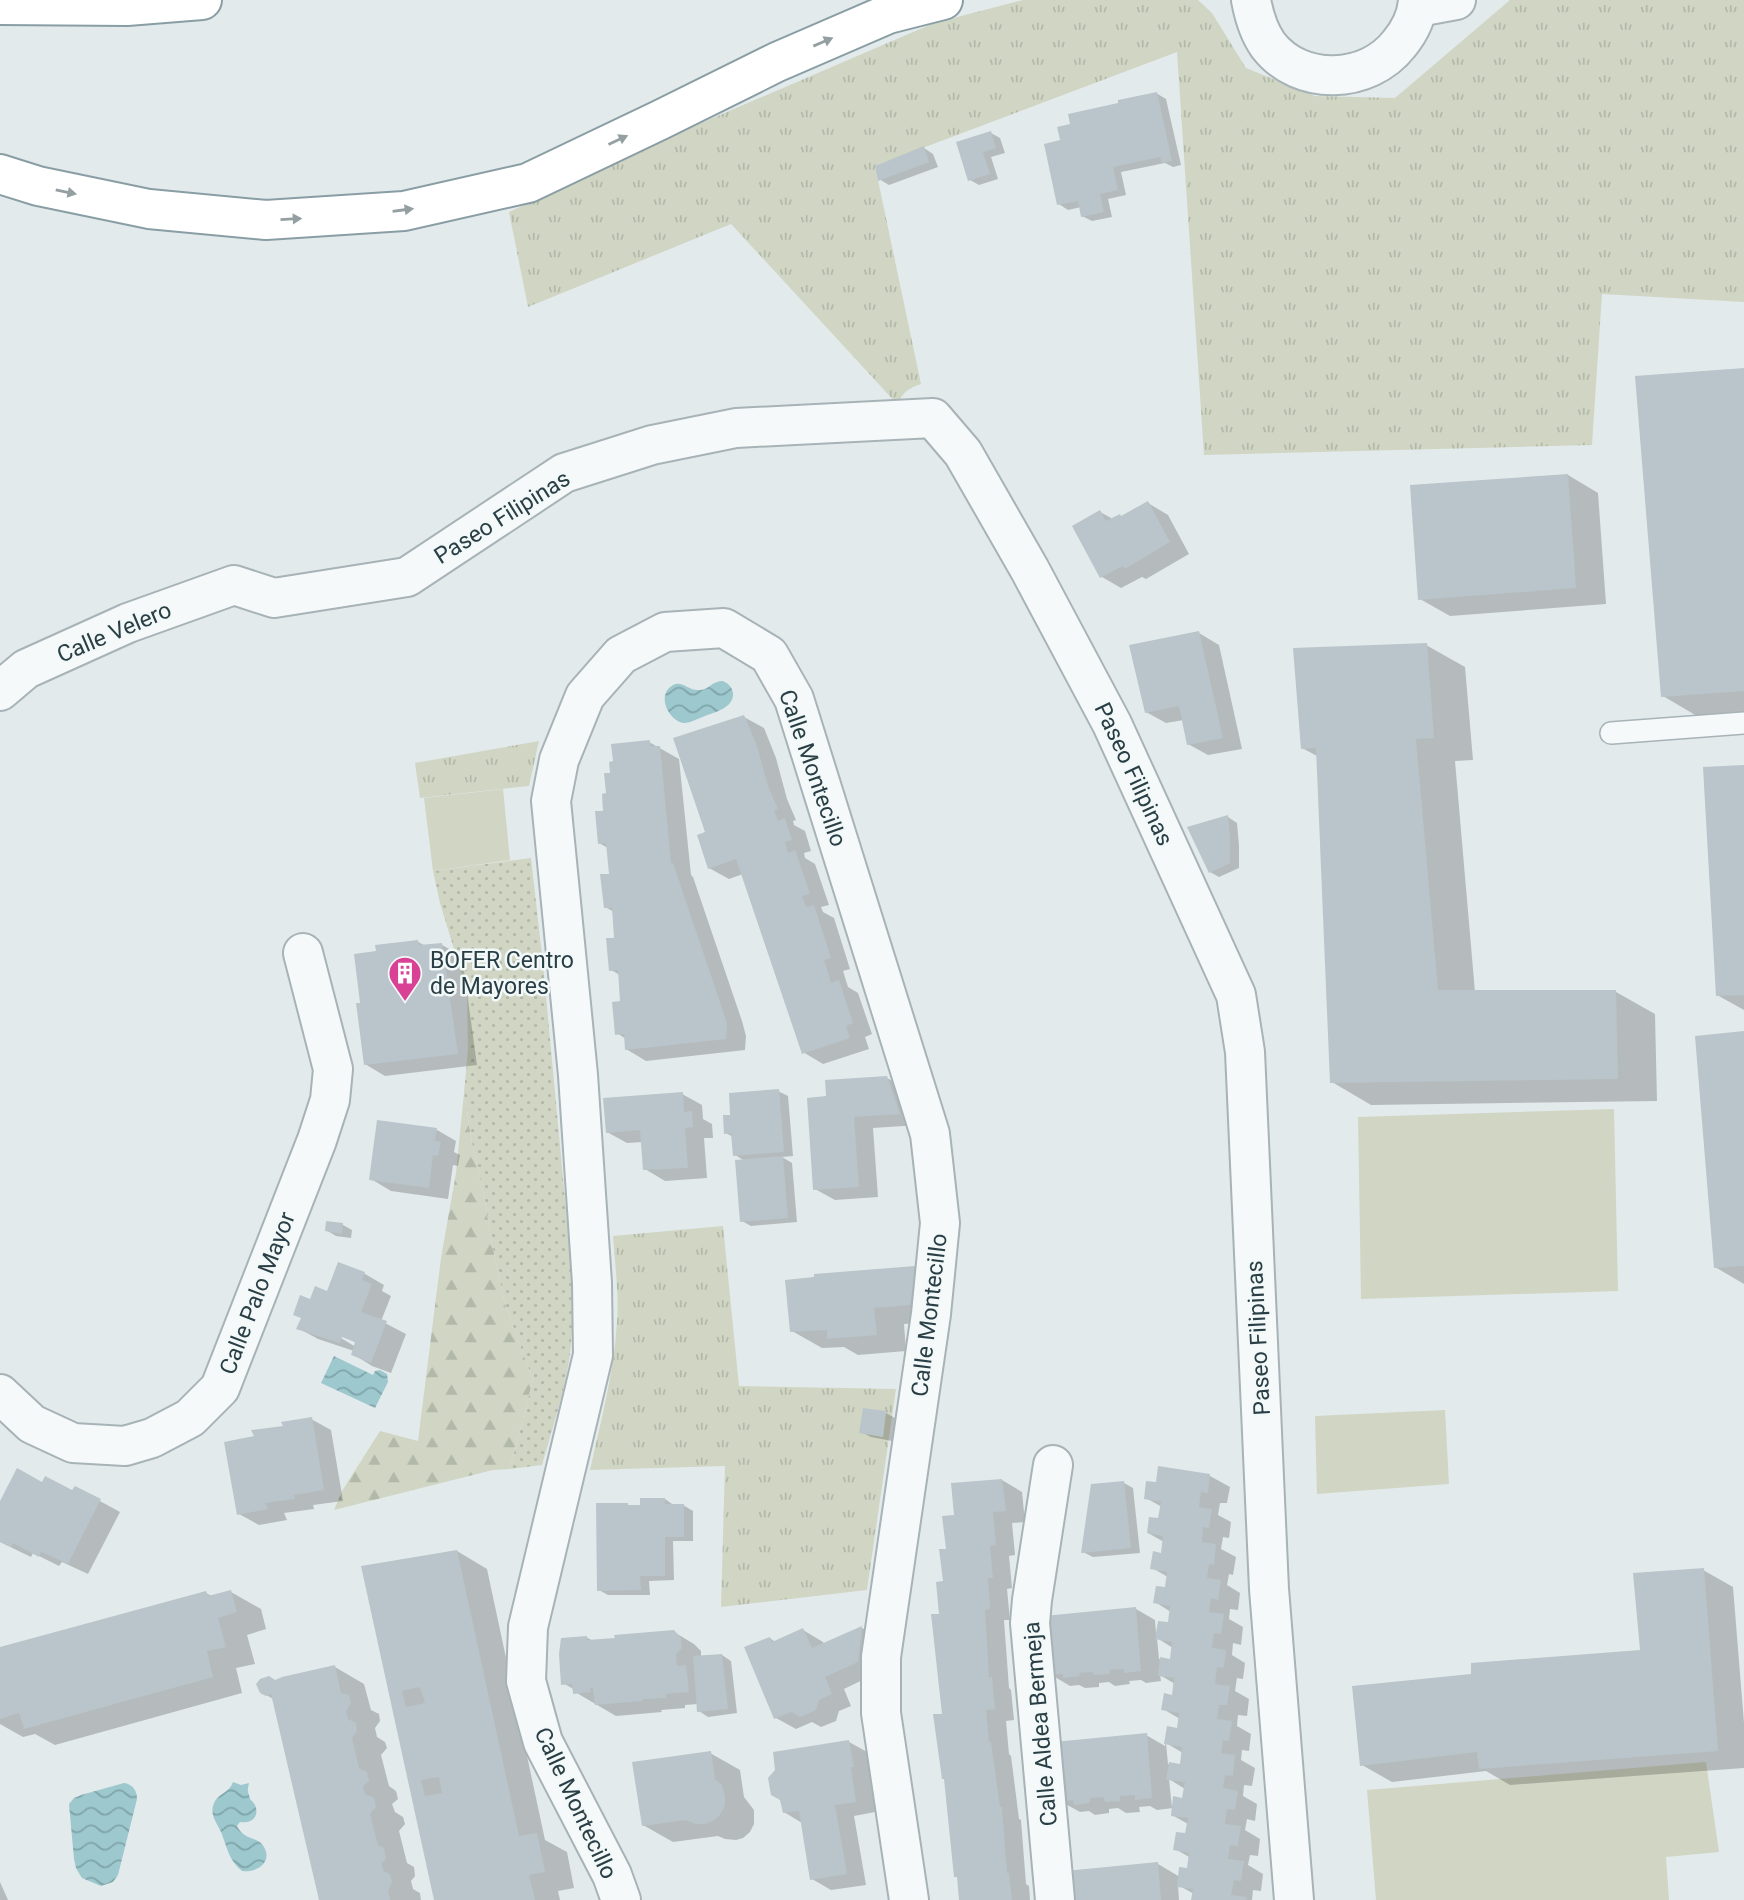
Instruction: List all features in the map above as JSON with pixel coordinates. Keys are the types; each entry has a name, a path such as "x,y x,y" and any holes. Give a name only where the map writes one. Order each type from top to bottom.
{"highway":[{"path":"0,5 127,6 202,0"},
{"path":"0,174 38,186 149,209 266,220 404,211 528,183 777,62 888,14 943,0"}],"street":[{"path":"1251,0 1255,22 1268,46 1289,64 1315,74 1342,76 1368,69 1391,54 1408,33 1418,4 1456,0"},
{"name":"Paseo Filipinas","path":"234,585 274,598 407,577 564,473 652,445 736,428 933,418 963,453 1030,570 1112,724 1236,995 1245,1052 1269,1589 1294,1900"},
{"name":"Calle Velero","path":"0,691 26,669 128,623 234,585"},
{"name":"Calle Montecillo","path":"621,1900 612,1875 543,1742 526,1681 528,1627 593,1355 593,1283 578,1075 551,801 559,760 585,696 621,655 665,632 724,628 769,655 794,699 930,1134 940,1223 931,1314 881,1657 881,1713 909,1900"},
{"name":"Calle Palo Mayor","path":"0,1394 32,1424 73,1443 125,1446 152,1438 190,1418 220,1388 317,1140 330,1100 333,1069 303,953"},
{"name":"Calle Aldea Bermeja","path":"1053,1465 1030,1623 1055,1900"}],"lane":[{"path":"1611,733 1744,723"}],"green space":[{"path":"1023,0 1198,0 1212,13 1246,68 1315,96 1395,98 1510,0 1744,0 1744,302 1602,294 1592,445 1204,455 1177,52 875,166 921,384 906,391 898,405 731,224 528,307 509,212 699,124 934,23"},
{"path":"539,741 529,786 420,798 415,763"},
{"path":"503,789 510,860 433,871 424,798"},
{"path":"531,858 573,1284 573,1319 565,1382 542,1465 510,1469 533,1380 505,1304 472,1143 464,1093 468,1049 467,992 433,871"},
{"path":"464,1093 505,1304 533,1380 510,1469 493,1470 334,1510 342,1491 380,1431 418,1441 441,1258 456,1173"},
{"path":"1614,1109 1618,1291 1361,1299 1358,1117"},
{"path":"723,1226 739,1386 896,1389 867,1590 721,1607 725,1466 590,1470 613,1359 617,1322 613,1236","holes":["863,1409 886,1412 883,1436"]},
{"path":"1445,1410 1449,1484 1317,1494 1315,1416"},
{"path":"1706,1762 1719,1852 1666,1857 1669,1900 1376,1900 1367,1790"}],"water":[{"path":"723,681 730,686 733,693 730,702 723,709 684,723 673,717 666,707 665,694 673,685 679,684 699,690"},
{"path":"334,1356 373,1375 380,1370 387,1374 388,1382 375,1408 321,1383"},
{"path":"233,1782 241,1785 249,1783 248,1793 256,1813 254,1819 240,1822 237,1826 243,1834 264,1847 265,1862 257,1869 242,1871 234,1863 213,1814 215,1801"},
{"path":"124,1783 134,1788 137,1799 118,1875 113,1882 101,1886 82,1878 76,1868 69,1804 81,1795"}],"building":[{"path":"1157,92 1172,161 1162,163 1160,157 1113,167 1118,190 1100,194 1104,212 1081,217 1078,201 1057,205 1044,144 1060,140 1057,127 1070,124 1068,114"},
{"path":"991,131 996,148 983,152 990,174 968,181 956,142"},
{"path":"924,146 929,162 878,181 875,166"},
{"path":"1744,368 1744,691 1661,697 1635,376"},
{"path":"1568,474 1576,588 1418,600 1410,485"},
{"path":"1148,501 1170,542 1125,569 1123,566 1100,578 1072,526 1100,510 1106,521"},
{"path":"1199,631 1223,738 1187,745 1179,706 1145,713 1129,645"},
{"path":"1427,643 1434,738 1416,739 1438,990 1616,990 1618,1079 1330,1083 1316,748 1301,749 1293,648"},
{"path":"744,715 778,809 774,810 778,821 785,818 792,840 785,842 788,853 795,850 810,894 802,896 806,907 814,905 831,958 824,960 831,983 839,980 853,1023 846,1026 850,1038 802,1054 736,859 708,869 697,835 705,832 673,738"},
{"path":"650,740 650,746 660,746 671,863 727,1024 726,1039 625,1050 624,1034 615,1035 612,1002 620,1001 618,970 609,971 606,938 614,938 612,908 604,908 600,874 609,874 606,843 598,844 595,811 603,811 602,794 606,793 604,773 610,773 609,762 613,761 611,744"},
{"path":"1744,765 1744,995 1716,996 1703,767"},
{"path":"1228,815 1230,863 1209,873 1187,827"},
{"name":"BOFER Centro de Mayores","path":"418,940 419,945 442,943 458,1054 364,1065 356,1003 360,1003 354,954 376,951 375,945"},
{"path":"1744,1031 1744,1266 1714,1268 1695,1036"},
{"path":"887,1076 900,1114 854,1117 859,1187 813,1190 807,1098 826,1096 825,1080"},
{"path":"779,1089 784,1152 733,1156 731,1133 724,1134 723,1115 730,1115 729,1093"},
{"path":"683,1092 684,1112 692,1111 693,1127 685,1128 688,1168 643,1170 640,1130 606,1133 603,1098"},
{"path":"377,1120 437,1128 435,1141 441,1142 438,1156 433,1155 429,1188 369,1180"},
{"path":"783,1156 788,1218 740,1222 735,1160"},
{"path":"326,1221 343,1223 342,1234 325,1231"},
{"path":"338,1262 365,1272 362,1280 372,1284 361,1312 387,1321 371,1363 351,1355 355,1342 342,1337 340,1343 296,1329 301,1318 293,1315 300,1295 310,1299 315,1286 327,1291"},
{"path":"915,1266 910,1305 874,1308 877,1335 827,1339 827,1330 790,1332 785,1280 814,1277 814,1274"},
{"path":"863,1408 886,1411 883,1437 859,1433"},
{"path":"312,1417 324,1490 294,1495 295,1499 265,1503 268,1509 237,1515 224,1442 254,1436 251,1430 283,1426 281,1422"},
{"path":"1158,1466 1210,1474 1208,1493 1201,1492 1199,1507 1212,1509 1209,1528 1203,1527 1202,1542 1216,1544 1214,1565 1209,1564 1207,1578 1221,1580 1218,1600 1211,1598 1209,1612 1224,1614 1221,1634 1214,1633 1212,1648 1226,1650 1224,1668 1217,1667 1215,1684 1230,1686 1227,1705 1219,1705 1217,1719 1232,1721 1229,1741 1223,1740 1221,1753 1235,1755 1233,1776 1225,1775 1223,1788 1238,1791 1235,1810 1227,1809 1225,1824 1241,1826 1238,1846 1230,1845 1228,1859 1244,1861 1241,1881 1234,1880 1231,1895 1247,1897 1246,1900 1191,1900 1193,1889 1177,1887 1179,1867 1187,1868 1189,1853 1173,1850 1176,1832 1185,1833 1188,1818 1171,1816 1173,1796 1182,1798 1185,1782 1166,1780 1169,1762 1180,1764 1182,1747 1164,1744 1167,1726 1177,1728 1179,1713 1161,1710 1164,1693 1172,1695 1174,1678 1158,1676 1160,1657 1170,1659 1172,1642 1155,1639 1158,1621 1168,1622 1170,1606 1153,1603 1156,1586 1165,1587 1167,1572 1150,1569 1153,1551 1161,1553 1163,1536 1147,1533 1149,1517 1158,1518 1161,1502 1144,1499 1146,1481 1156,1482"},
{"path":"17,1468 42,1482 45,1476 72,1490 75,1486 101,1499 68,1564 41,1552 39,1557 13,1543 11,1547 0,1542 0,1501"},
{"path":"1002,1479 1006,1511 993,1512 996,1545 990,1546 993,1578 988,1578 990,1609 985,1610 989,1677 992,1677 995,1709 986,1710 989,1742 1002,1807 1012,1900 959,1900 933,1714 942,1714 931,1614 939,1614 936,1582 943,1581 939,1549 946,1549 942,1516 954,1515 951,1483"},
{"path":"1124,1481 1131,1548 1081,1553 1091,1484"},
{"path":"640,1498 665,1498 665,1504 684,1504 684,1537 665,1537 665,1576 640,1576 641,1590 597,1591 596,1503 640,1505"},
{"path":"457,1550 519,1836 537,1833 545,1872 529,1875 535,1900 434,1900 361,1566","holes":["420,1687 425,1703 406,1707 402,1691","439,1777 442,1793 425,1796 421,1780"]},
{"path":"1704,1568 1718,1751 1479,1769 1477,1752 1360,1766 1352,1686 1471,1674 1471,1663 1640,1650 1633,1573"},
{"path":"231,1590 237,1612 218,1618 226,1647 207,1651 213,1677 24,1729 19,1713 0,1719 0,1647 206,1591 208,1596"},
{"path":"1136,1607 1141,1671 1124,1673 1124,1669 1110,1670 1110,1674 1079,1673 1080,1676 1063,1678 1063,1674 1048,1675 1044,1616"},
{"path":"862,1626 858,1662 825,1677 832,1694 819,1700 816,1710 800,1717 791,1712 774,1719 744,1647 770,1637 772,1642 803,1628 812,1648"},
{"path":"674,1630 681,1638 682,1648 676,1654 677,1666 686,1665 689,1692 666,1694 666,1698 595,1705 593,1688 590,1688 591,1692 573,1694 572,1684 561,1685 561,1638 587,1636 587,1640"},
{"path":"722,1654 728,1709 697,1712 693,1656"},
{"path":"335,1665 341,1693 349,1695 351,1704 346,1711 348,1719 356,1723 357,1731 352,1738 359,1768 367,1772 369,1781 363,1786 365,1794 374,1798 376,1807 370,1814 378,1845 384,1848 386,1859 381,1864 384,1871 390,1874 392,1882 388,1891 390,1900 319,1900 271,1694 266,1696 260,1693 256,1684 260,1679 269,1676 275,1680"},
{"path":"1147,1733 1152,1798 1135,1800 1135,1795 1120,1796 1120,1801 1105,1802 1104,1797 1090,1798 1090,1803 1074,1805 1073,1800 1059,1802 1054,1742"},
{"path":"849,1740 856,1802 835,1805 847,1874 810,1880 799,1811 783,1813 780,1800 771,1795 768,1778 775,1770 773,1752"},
{"path":"711,1751 715,1779 722,1785 725,1795 725,1806 720,1815 705,1824 686,1820 642,1826 632,1762"},
{"path":"1158,1862 1161,1900 1067,1900 1065,1871"}],"place":[{"name":"BOFER Centro de Mayores","path":"405,1003"}]}
